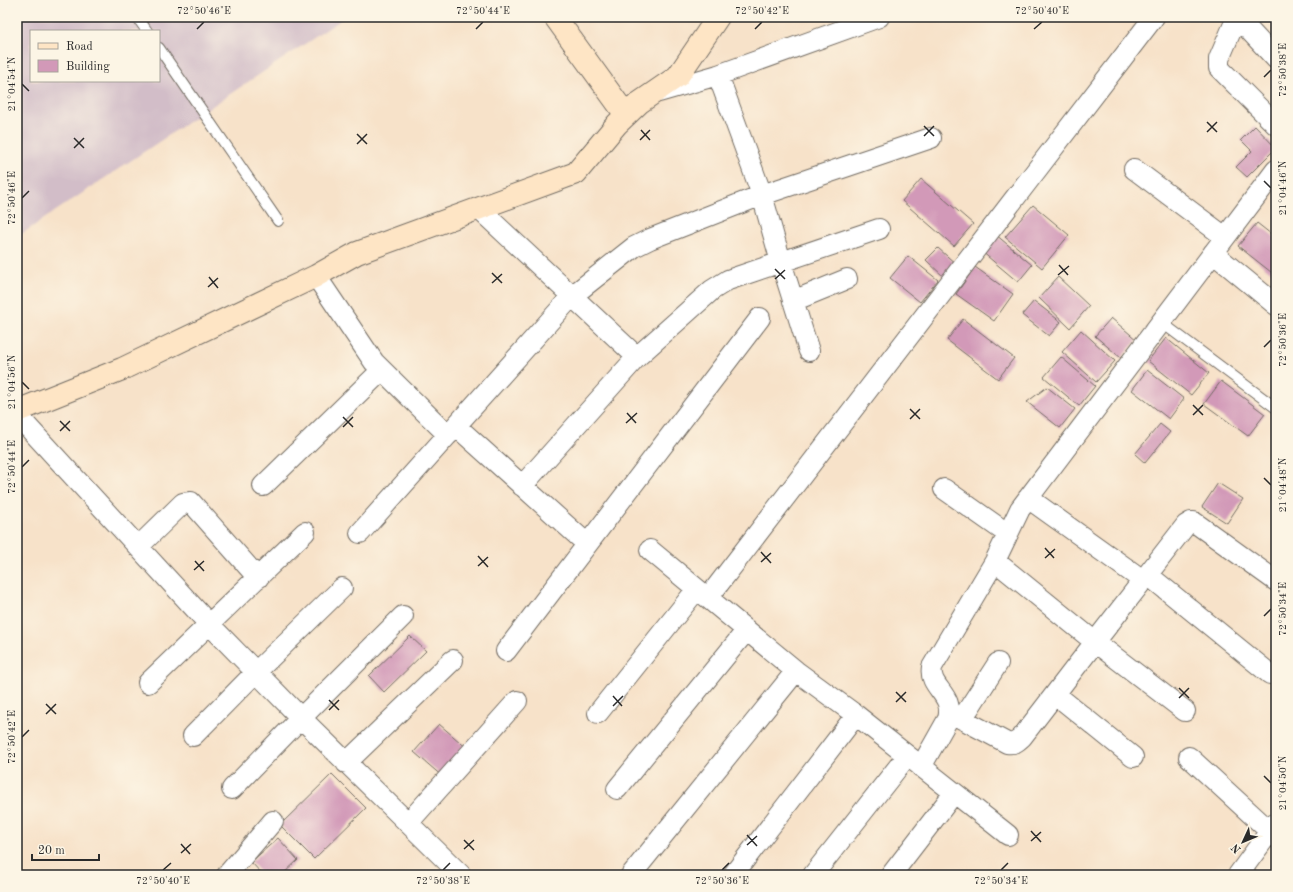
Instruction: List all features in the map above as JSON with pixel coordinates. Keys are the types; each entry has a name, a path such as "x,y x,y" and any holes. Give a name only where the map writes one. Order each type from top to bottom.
{"street":[{"path":"555,17 626,115"},
{"path":"17,411 122,368 316,276 357,253 576,173 617,124 639,102 678,76 718,17"},
{"path":"651,94 718,75 879,17"},
{"path":"598,713 703,594 1154,17"},
{"path":"1276,60 1237,17 1218,63 1220,68 1276,124"},
{"path":"718,75 762,196 809,351"},
{"path":"360,533 572,296 634,247 650,239 762,196 931,138"},
{"path":"1134,169 1225,237"},
{"path":"1276,170 1020,509 995,561 932,667 932,678 956,716 1007,743 1013,744 1022,737 1186,525 1194,522 1276,581"},
{"path":"479,209 637,357"},
{"path":"522,486 637,357 712,290 728,280 880,229"},
{"path":"1213,253 1276,305"},
{"path":"316,276 366,351 382,370 452,431 522,486 587,544"},
{"path":"793,301 848,278"},
{"path":"506,651 760,318"},
{"path":"263,486 382,370"},
{"path":"17,415 209,624 346,763 461,875"},
{"path":"944,489 1008,534"},
{"path":"1028,498 1146,578 1270,674"},
{"path":"138,547 184,503 191,502 258,578"},
{"path":"148,683 305,532"},
{"path":"650,550 796,671 856,715 1008,834"},
{"path":"995,561 1095,642 1185,711"},
{"path":"193,736 342,588"},
{"path":"232,789 403,616"},
{"path":"617,789 746,631"},
{"path":"346,763 453,660"},
{"path":"813,875 914,761 948,718 956,716 998,663"},
{"path":"631,875 796,671"},
{"path":"1055,694 1133,757"},
{"path":"408,823 516,701"},
{"path":"733,875 856,715"},
{"path":"1189,757 1274,830 1238,875"},
{"path":"891,875 954,793"},
{"path":"227,875 273,821"}],"lane":[{"path":"137,17 146,30"},
{"path":"160,49 278,221"},
{"path":"1161,322 1276,408"}],"shaded area":[{"path":"17,17 345,17 17,237"}],"building":[{"path":"1255,126 1276,148 1247,177 1236,167 1252,151 1241,140"},
{"path":"921,179 973,224 954,246 902,201"},
{"path":"1033,205 1069,235 1042,268 1005,237"},
{"path":"1257,223 1276,238 1276,276 1238,246"},
{"path":"995,234 1032,265 1018,282 981,251"},
{"path":"938,248 957,265 945,278 926,260"},
{"path":"908,256 938,280 920,302 890,278"},
{"path":"975,267 1013,294 994,321 956,294"},
{"path":"1058,277 1089,306 1070,328 1039,298"},
{"path":"1034,301 1061,322 1049,336 1022,315"},
{"path":"1111,318 1137,340 1121,358 1095,336"},
{"path":"963,319 1014,358 998,379 947,340"},
{"path":"1081,330 1115,361 1096,382 1062,352"},
{"path":"1166,338 1209,373 1191,395 1148,361"},
{"path":"1061,357 1095,386 1079,406 1044,377"},
{"path":"1147,370 1184,399 1169,419 1132,390"},
{"path":"1221,381 1265,414 1248,436 1204,404"},
{"path":"1047,387 1075,409 1060,428 1027,402"},
{"path":"1160,424 1170,432 1145,463 1135,454"},
{"path":"1218,483 1243,499 1227,523 1202,507"},
{"path":"410,636 426,651 384,692 369,676"},
{"path":"439,724 468,749 443,777 414,752"},
{"path":"332,774 366,808 314,859 280,825"},
{"path":"278,838 298,860 282,875 263,875 251,862"}]}
